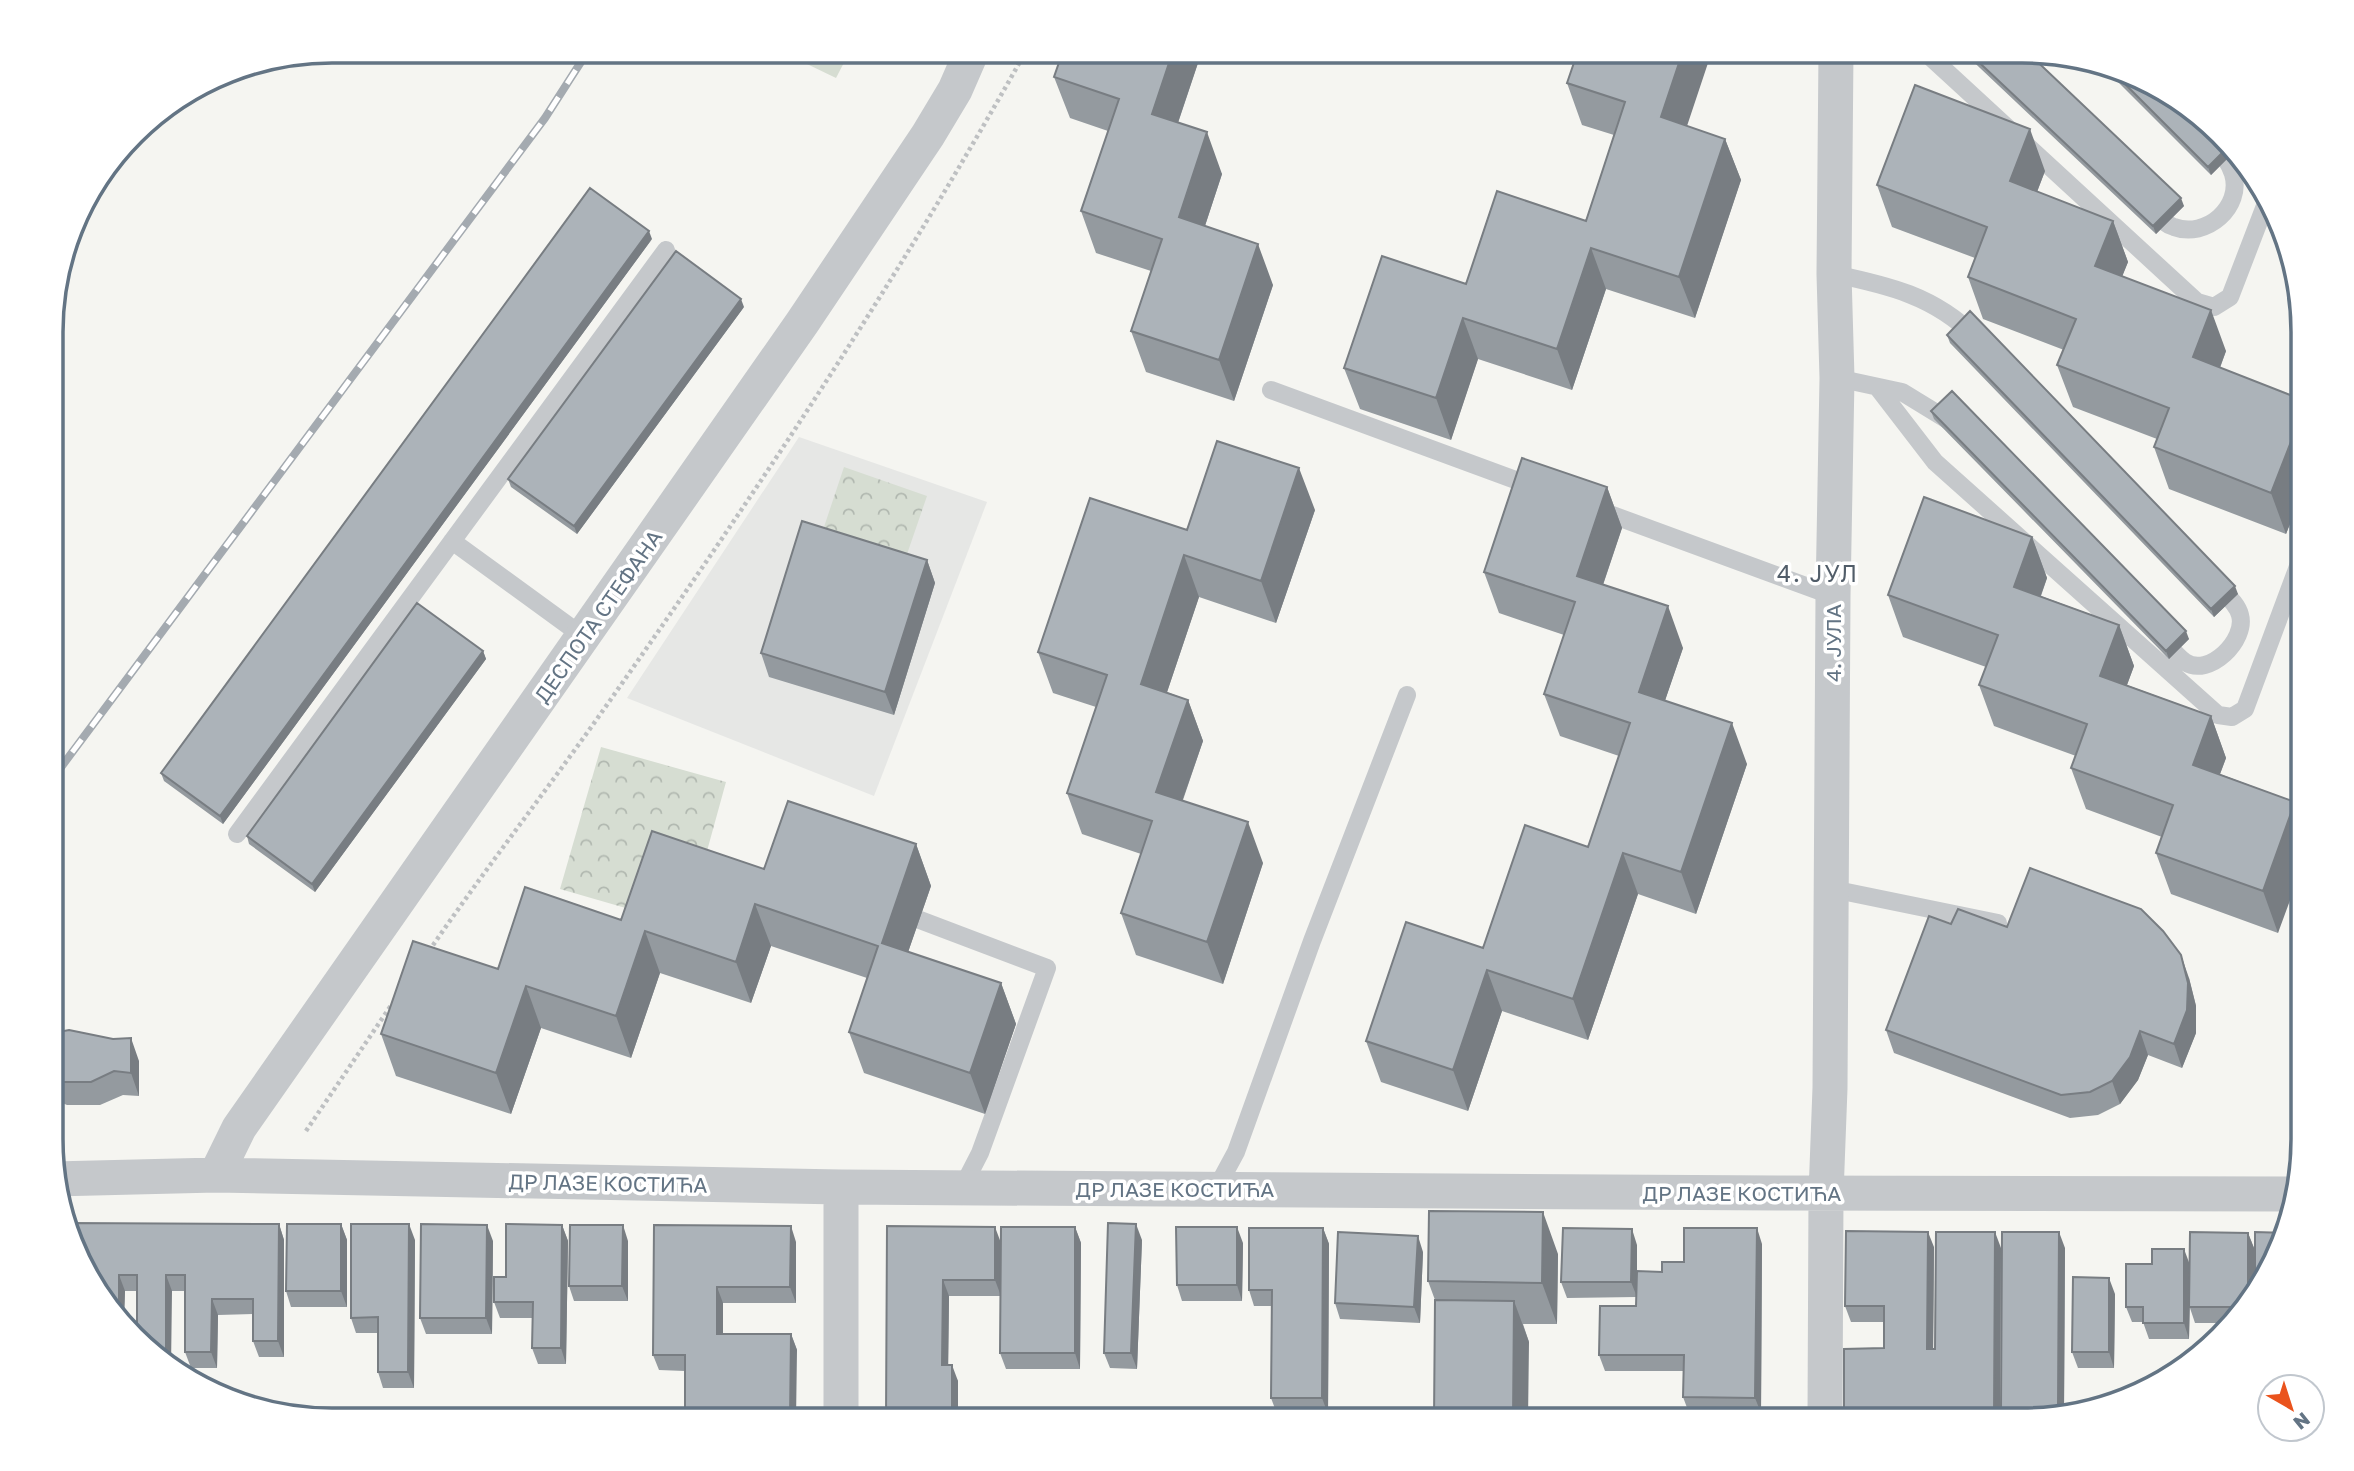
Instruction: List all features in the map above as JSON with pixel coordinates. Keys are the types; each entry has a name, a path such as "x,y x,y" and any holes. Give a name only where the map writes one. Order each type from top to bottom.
{"street":[{"name":"ДЕСПОТА СТЕФАНА","path":"216,1175 239,1128 802,323 900,177 955,90 967,63"},
{"name":"4. ЈУЛА","path":"1825,1408 1837,378 1834,274 1836,63"},
{"name":"ДР ЛАЗЕ КОСТИЋА","path":"66,1179 216,1175 841,1187 1826,1194 2285,1194"},
{"path":"841,1187 841,1408"}],"lane":[{"path":"1937,63 2197,302 2214,307 2230,296 2262,211"},
{"path":"2133,192 2171,227 2202,229 2218,220 2233,198 2233,174 2226,158 2199,130"},
{"path":"237,834 666,250"},
{"path":"1834,274 1908,292 1964,326 1983,345"},
{"path":"1837,378 1902,392 1930,407 1957,426 1966,436"},
{"path":"1878,388 1935,462 2218,715 2232,717 2245,709 2291,585"},
{"path":"1271,390 1559,495"},
{"path":"1585,505 1833,596"},
{"path":"452,541 584,637"},
{"path":"2148,624 2187,664 2204,666 2224,656 2241,631 2240,615 2232,600 2203,571"},
{"path":"1216,1189 1236,1152 1312,941 1407,695"},
{"path":"1832,889 1998,923"},
{"path":"920,920 1047,968 980,1153 962,1188"}],"path":[{"path":"424,957 604,708 808,411 910,248 1019,63"},
{"path":"306,1131 393,1004"}],"shaded area":[{"path":"799,437 987,502 874,796 627,698"}],"green space":[{"path":"805,63 844,63 836,78"},
{"path":"844,467 927,496 904,563 821,536"},
{"path":"601,747 726,782 707,851 636,911 560,889"}],"building":[{"path":"1059,63 1169,63 1152,114 1207,132 1179,217 1258,244 1219,360 1131,331 1162,239 1081,211 1119,99 1054,77"},
{"path":"1574,63 1679,63 1661,117 1725,139 1679,277 1591,248 1557,349 1463,318 1436,398 1344,368 1382,256 1466,284 1497,191 1586,221 1625,102 1567,83"},
{"path":"1980,63 2040,64 2181,198 2153,226"},
{"path":"2123,82 2171,108 2212,142 2222,153 2208,167"},
{"path":"1915,85 2030,129 2010,181 2113,221 2095,266 2211,310 2193,357 2291,395 2291,442 2271,493 2154,447 2169,408 2057,365 2076,319 1968,277 1987,227 1877,185"},
{"path":"590,188 649,231 220,816 161,773"},
{"path":"676,251 741,299 574,526 508,479"},
{"path":"1970,311 2235,586 2211,609 1947,335"},
{"path":"1952,391 2186,631 2166,651 1931,411"},
{"path":"1217,441 1299,468 1261,581 1184,555 1141,684 1188,700 1156,792 1248,822 1207,942 1121,913 1152,821 1067,793 1107,675 1038,652 1090,498 1187,530"},
{"path":"1522,458 1607,487 1577,576 1668,606 1639,692 1732,723 1681,872 1623,853 1573,999 1487,970 1453,1070 1366,1041 1406,922 1483,948 1525,825 1588,847 1630,723 1544,694 1575,602 1484,572"},
{"path":"1924,497 2032,537 2014,587 2119,625 2100,676 2211,716 2193,765 2291,801 2291,813 2263,891 2156,853 2173,805 2071,768 2087,724 1979,685 1998,635 1888,595"},
{"path":"802,521 927,560 885,692 761,653"},
{"path":"417,603 483,651 312,884 247,836"},
{"path":"788,801 916,844 882,943 1001,983 970,1073 849,1032 878,946 755,904 736,962 645,931 616,1016 526,986 496,1073 381,1034 413,941 498,969 525,887 621,920 652,831 764,869"},
{"path":"2030,868 2141,909 2163,931 2181,955 2188,983 2187,1010 2174,1044 2140,1031 2130,1057 2112,1081 2090,1092 2061,1095 1886,1030 1929,916 1951,924 1958,909 2007,927"},
{"path":"63,1031 113,1039 131,1038 131,1073 114,1071 91,1082 63,1082"},
{"path":"1429,1211 1543,1212 1542,1283 1428,1281"},
{"path":"76,1223 279,1224 278,1341 253,1341 253,1299 212,1299 211,1352 185,1352 185,1275 166,1275 166,1350 137,1324 137,1275 119,1275 119,1303 99,1274"},
{"path":"1108,1223 1136,1224 1131,1353 1104,1353"},
{"path":"287,1224 341,1224 341,1291 286,1291"},
{"path":"351,1224 409,1224 408,1372 378,1372 378,1317 351,1318"},
{"path":"421,1224 487,1225 486,1318 420,1318"},
{"path":"506,1224 562,1225 561,1348 532,1348 533,1302 494,1302 494,1277 506,1277"},
{"path":"570,1225 623,1225 622,1286 569,1286"},
{"path":"654,1225 791,1226 790,1287 717,1287 717,1334 791,1334 790,1408 685,1408 685,1355 653,1355"},
{"path":"887,1226 995,1227 995,1280 943,1280 942,1365 952,1365 952,1408 886,1408"},
{"path":"1001,1227 1075,1227 1075,1353 1000,1353"},
{"path":"1176,1227 1237,1227 1237,1285 1177,1285"},
{"path":"1249,1228 1323,1228 1322,1398 1271,1398 1272,1290 1249,1290"},
{"path":"1563,1228 1632,1229 1631,1282 1561,1282"},
{"path":"1684,1228 1757,1228 1755,1398 1683,1397 1684,1355 1599,1355 1600,1306 1636,1306 1637,1271 1662,1272 1662,1262 1684,1262"},
{"path":"1846,1231 1928,1232 1927,1349 1935,1349 1936,1232 1995,1232 1994,1408 1844,1408 1844,1349 1884,1348 1884,1306 1845,1306"},
{"path":"1338,1232 1418,1236 1414,1307 1335,1303"},
{"path":"2002,1232 2059,1232 2058,1406 2001,1408"},
{"path":"2190,1232 2248,1233 2248,1285 2235,1303 2232,1307 2189,1307"},
{"path":"2255,1232 2274,1233 2271,1242 2255,1274"},
{"path":"2152,1249 2184,1249 2184,1323 2143,1323 2143,1307 2126,1307 2126,1264 2152,1264"},
{"path":"2073,1277 2109,1278 2109,1352 2072,1352"},
{"path":"1435,1300 1514,1301 1513,1408 1434,1408"}],"railway":[{"path":"63,765 545,118 580,63"}],"district":[{"name":"4. ЈУЛ","path":"1818,573"}]}
